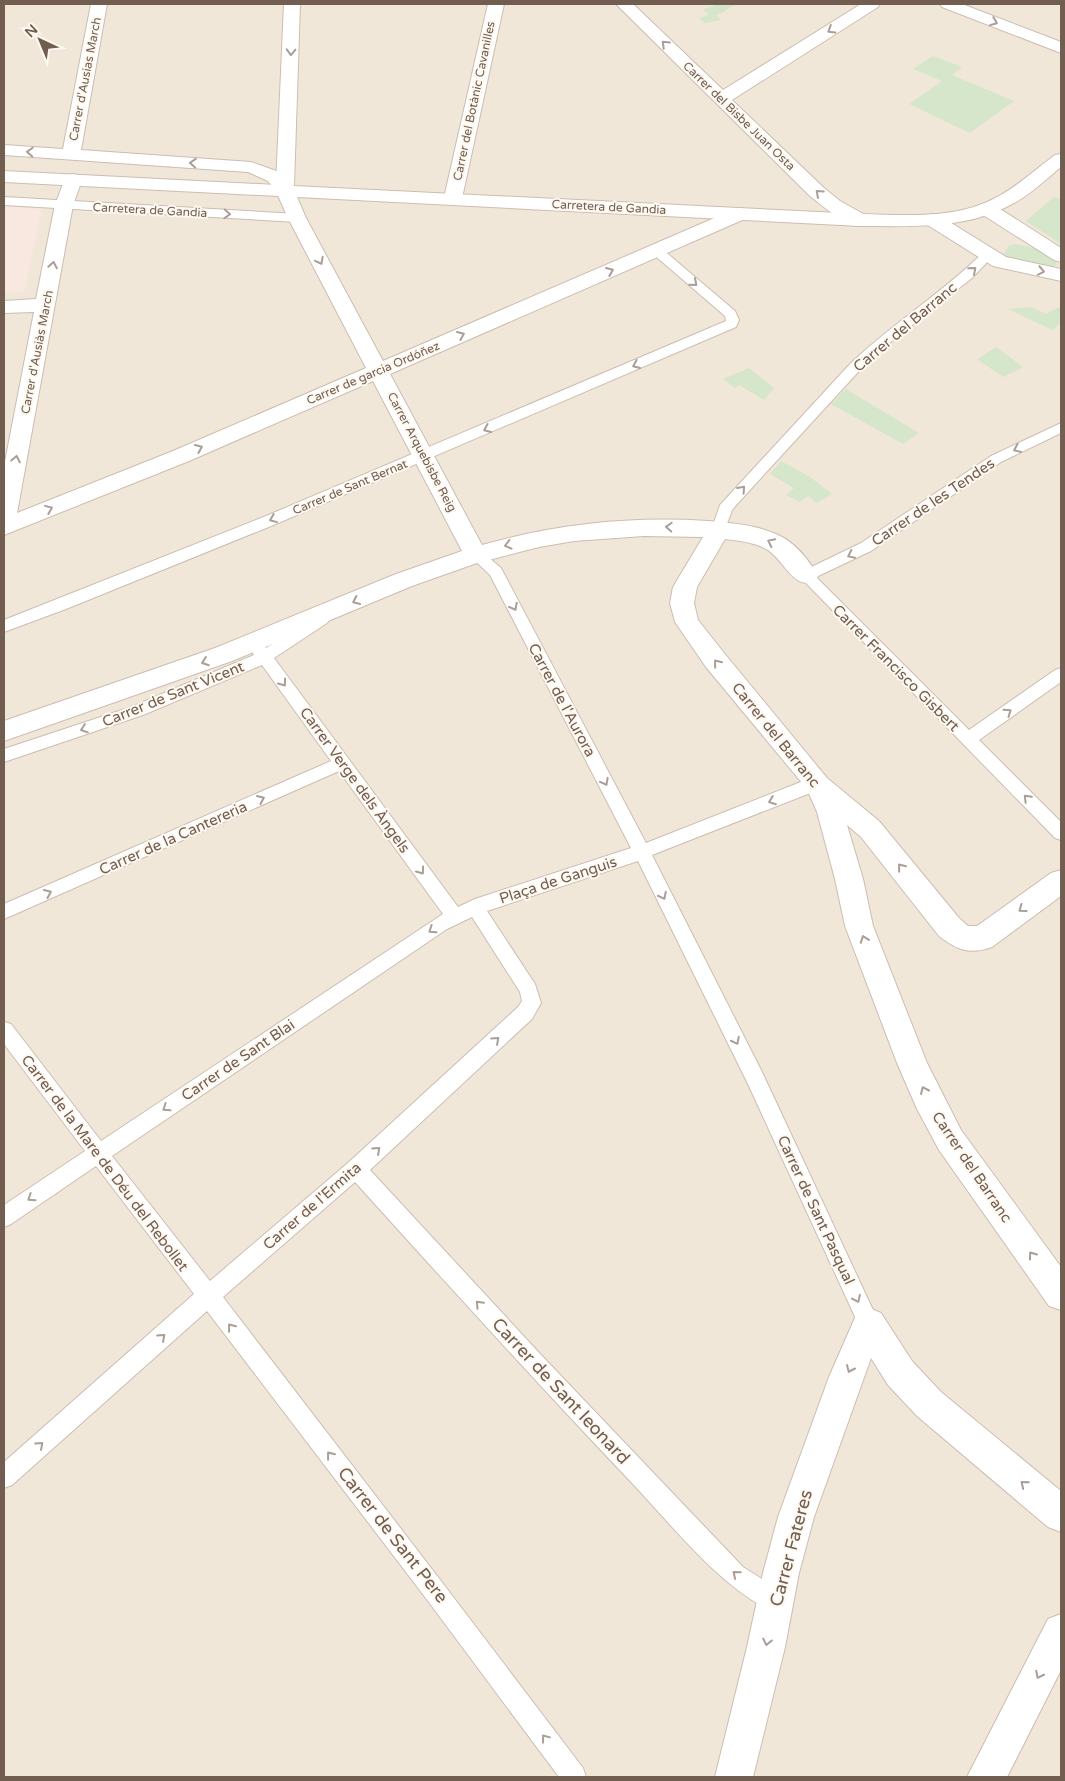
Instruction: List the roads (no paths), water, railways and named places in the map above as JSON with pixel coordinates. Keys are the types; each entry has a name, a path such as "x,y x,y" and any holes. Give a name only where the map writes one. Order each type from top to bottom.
{"street":[{"name":"Carrer d'Ausias March","path":"71,154 99,4"},
{"path":"282,178 292,4"},
{"name":"Carrer del Botànic Cavanilles","path":"453,198 496,4"},
{"name":"Carrer del Bisbe Juan Osta","path":"624,4 817,192 833,205 860,220"},
{"path":"721,99 872,4"},
{"path":"948,4 1061,48"},
{"name":"Carretera de Gandia","path":"4,150 251,167 282,178"},
{"name":"Carretera de Gandia","path":"4,177 73,180 282,178 453,198 860,220 933,220 959,217 987,209 1007,200 1061,158"},
{"name":"Carrer Arquebisbe Reig","path":"282,178 297,218 475,554"},
{"name":"Carrer d'Ausiàs March","path":"4,526 64,205 73,180"},
{"path":"987,209 1061,256"},
{"name":"Carrer de garcia Ordóñez","path":"4,526 181,456 740,214"},
{"path":"933,220 988,255 1012,266 1061,275"},
{"path":"988,255 993,243 1017,228"},
{"path":"4,307 46,305"},
{"name":"Carrer de Sant Vicent","path":"4,731 135,687 260,650 333,612 406,579 475,554 518,543 596,529 644,527 718,531"},
{"name":"Carrer Francisco Gisbert","path":"718,531 740,534 775,543 806,576"},
{"name":"Carrer del Barranc","path":"718,531 684,587 682,603 687,622 715,660 817,783 830,812 849,878 859,926 912,1063 928,1099 950,1140 1061,1294"},
{"path":"817,783 870,829 949,927 962,938 982,938 1061,881"},
{"name":"Carrer de Sant Pasqual","path":"869,1325 889,1359 929,1404 1061,1514"},
{"name":"Carrer Fateres","path":"734,1777 781,1573 796,1517 846,1377 869,1325"},
{"path":"986,1777 1061,1632"}],"lane":[{"name":"Carretera de Gandia","path":"4,201 297,218"},
{"name":"Carrer de Sant Bernat","path":"4,626 126,579 424,456 731,324 733,320 730,314 657,251"},
{"name":"Carrer del Barranc","path":"718,531 725,509 733,499 855,367 877,346 968,275 988,255"},
{"name":"Carrer de les Tendes","path":"806,576 866,547 996,460 1061,428"},
{"name":"Carrer de l'Aurora","path":"475,554 496,572 642,852"},
{"name":"Carrer Francisco Gisbert","path":"806,576 1061,833"},
{"name":"Carrer de Sant Vicent","path":"4,756 137,711 260,650"},
{"name":"Carrer Verge dels Àngels","path":"260,650 455,917"},
{"path":"968,740 1061,674"},
{"name":"Carrer de la Cantereria","path":"4,912 342,763"},
{"name":"Plaça de Ganguis","path":"475,907 642,852 817,783"},
{"name":"Carrer de Sant Pasqual","path":"642,852 755,1078 869,1325"},
{"name":"Carrer de Sant Blai","path":"4,1217 441,924 475,907"},
{"name":"Carrer de l'Ermita","path":"4,1477 207,1296 356,1169 526,1013 532,1003 529,990 475,907"},
{"name":"Carrer de la Mare de Déu del Rebollet","path":"4,1030 207,1296"},
{"name":"Carrer de Sant leonard","path":"356,1169 535,1365 735,1575 776,1601"},
{"name":"Carrer de Sant Pere","path":"207,1296 439,1595 574,1777"}]}
